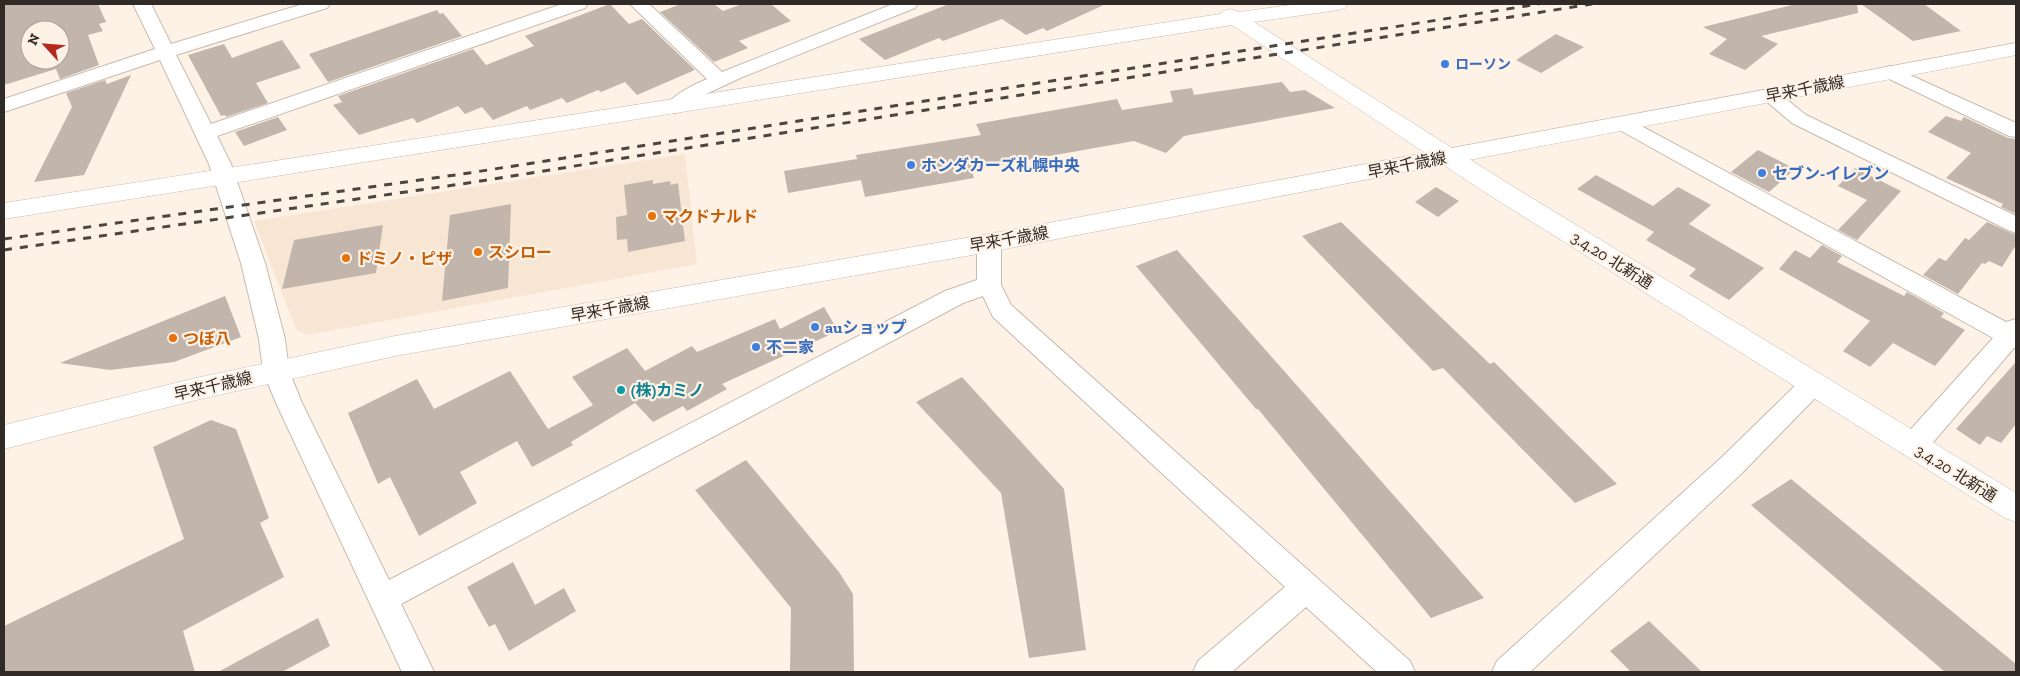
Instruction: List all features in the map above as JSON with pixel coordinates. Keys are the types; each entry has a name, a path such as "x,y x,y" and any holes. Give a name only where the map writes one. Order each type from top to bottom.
{"street":[{"path":"142,4 205,133 224,178 253,262 272,339 276,371 289,403 418,672"},
{"path":"4,106 166,52 321,4"},
{"path":"205,133 579,4"},
{"path":"639,4 720,80"},
{"path":"675,107 696,91 720,80 909,4"},
{"name":"3.4.20 北新通","path":"1211,4 1448,157 2016,509"},
{"path":"4,211 1338,4"},
{"name":"早来千歳線","path":"4,437 276,371 395,346 989,243 2016,49"},
{"path":"1890,72 2016,131"},
{"path":"1769,95 1799,119 2016,225"},
{"path":"1623,124 2014,334 1913,446"},
{"path":"989,243 989,285 1002,311 1398,672"},
{"path":"383,598 954,297 989,285"},
{"path":"1508,672 1732,465 1813,384"},
{"path":"1209,672 1306,588"}],"shaded area":[{"path":"685,154 697,264 307,335 296,329 254,221"}],"building":[{"path":"4,4 98,4 106,22 99,24 103,31 88,35 99,65 60,79 56,70 70,70 70,20 20,20 20,70 53,70 4,85"},
{"path":"610,4 629,24 642,19 695,70 637,95 625,82 601,92 598,90 567,103 562,98 530,110 527,106 493,120 482,107 465,114 458,106 417,123 413,118 359,135 333,105 342,102 338,96 473,49 486,65 534,46 525,36"},
{"path":"681,4 714,4 723,11 742,4 771,4 791,21 739,41 748,48 714,62 660,12"},
{"path":"949,4 1106,4 1047,31 1043,28 1026,35 1002,19 943,41 939,38 885,60 859,39"},
{"path":"1796,4 1857,4 1858,13 1761,36 1778,44 1745,70 1709,54 1727,39 1703,27"},
{"path":"1861,4 1924,4 1961,31 1913,41"},
{"path":"437,10 440,14 443,13 462,36 328,82 309,54"},
{"path":"1556,34 1584,47 1541,73 1516,60"},
{"path":"282,40 301,68 256,83 268,103 226,117 225,115 221,116 188,55 224,44 232,58"},
{"path":"131,75 84,175 34,182 72,107 66,93 105,80 107,84"},
{"path":"1282,82 1290,92 1305,90 1335,108 1184,136 1166,153 1134,141 972,170 974,178 865,197 861,180 788,193 784,171 857,159 856,155 981,135 976,124 1117,99 1122,110 1173,102 1170,91 1192,88 1194,95"},
{"path":"1946,116 1961,121 1964,117 2008,138 2016,139 2016,214 2001,207 2003,204 1946,178 1971,153 1928,132"},
{"path":"278,117 287,130 244,146 235,132"},
{"path":"1758,150 1795,169 1769,192 1731,172"},
{"path":"1855,168 1901,191 1857,240 1838,230 1867,200 1838,186"},
{"path":"1596,175 1653,206 1678,187 1711,205 1689,224 1764,268 1729,300 1689,276 1696,269 1646,240 1654,232 1577,189"},
{"name":"マクドナルド","path":"653,180 653,184 670,181 671,185 678,183 685,241 628,252 627,239 617,240 616,217 627,215 624,185"},
{"path":"1436,187 1459,201 1438,217 1415,202"},
{"name":"スシロー","path":"511,204 508,288 442,301 450,215"},
{"path":"1341,222 1490,364 1494,362 1617,484 1575,503 1443,368 1433,371 1302,236"},
{"path":"1987,222 2016,235 2016,245 2002,267 1989,261 1985,264 1982,263 1958,294 1923,275 1939,258 1946,261 1965,238 1969,240"},
{"path":"383,225 376,273 282,289 294,240"},
{"path":"1822,245 1842,256 1837,262 1904,296 1907,292 1944,313 1941,317 1965,330 1935,366 1893,343 1870,367 1843,351 1870,321 1779,269 1795,250 1810,258"},
{"path":"1177,250 1484,598 1431,618 1258,409 1256,409 1136,266"},
{"path":"225,296 241,337 174,362 110,370 60,363"},
{"path":"824,307 838,331 722,384 727,389 687,411 683,406 653,422 635,403 571,442 573,445 532,467 517,441 460,472 477,503 419,536 390,477 378,484 348,413 417,379 434,409 510,371 548,429 593,405 572,377 627,348 645,371 692,346 697,352 775,319 780,329"},
{"path":"2016,362 2016,424 2001,443 1987,436 1980,445 1956,429"},
{"path":"962,377 1064,489 1086,650 1029,658 1001,493 916,402"},
{"path":"211,420 236,429 269,518 260,523 284,577 183,631 195,672 4,672 4,626 184,539 153,447"},
{"path":"746,460 839,572 853,594 854,672 790,672 791,608 695,490"},
{"path":"1791,479 2016,664 2016,672 1945,672 1751,505"},
{"path":"513,562 535,605 564,588 576,611 509,651 495,624 489,627 467,587"},
{"path":"318,618 330,646 282,672 218,672"},
{"path":"1649,621 1702,672 1631,672 1610,651"}],"railway":[{"path":"4,239 469,173 1539,4"},
{"path":"4,250 468,183 1592,4"}],"place":[{"name":"ローソン","path":"1445,64"},
{"name":"ホンダカーズ札幌中央","path":"911,165"},
{"name":"セブン-イレブン","path":"1762,173"},
{"name":"マクドナルド","path":"652,216"},
{"name":"スシロー","path":"478,252"},
{"name":"ドミノ・ピザ","path":"346,258"},
{"name":"auショップ","path":"815,327"},
{"name":"つぼ八","path":"173,338"},
{"name":"不二家","path":"756,347"},
{"name":"(株)カミノ","path":"621,390"}]}
